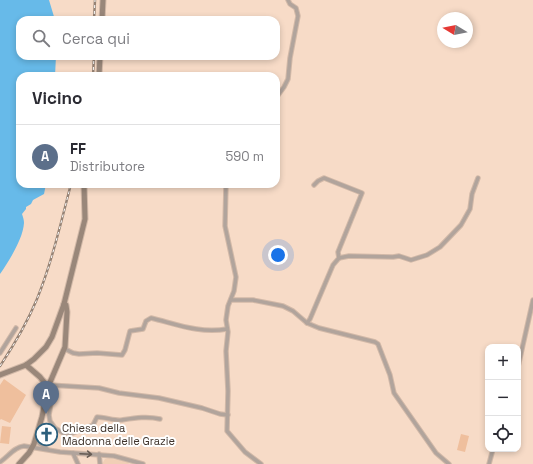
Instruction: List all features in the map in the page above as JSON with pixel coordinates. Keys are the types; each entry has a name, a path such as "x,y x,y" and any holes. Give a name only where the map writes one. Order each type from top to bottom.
{"main road":[{"path":"102,16 103,0"},
{"path":"99,72 100,60"},
{"path":"0,376 26,365 40,354 49,342 58,323 79,244 85,212 84,188"},
{"path":"19,464 32,447 36,438 46,401 48,386 65,348 67,312 66,305 64,304"},
{"path":"26,365 48,386"}],"street":[{"path":"280,92 288,79 289,62 298,16 296,8 290,4 288,0"},
{"path":"314,185 324,178 362,193 338,252 339,258"},
{"path":"308,323 333,265 339,258 349,256 399,256 411,260 427,255 440,247 461,225 470,209 472,194 478,178"},
{"path":"226,188 225,226 236,277 236,283 228,306 226,320 228,414 226,427 228,433 245,452 261,464"},
{"path":"231,300 252,300 283,306 293,310 308,323 319,328 378,344 390,375 394,393 436,453 449,464"},
{"path":"521,354 533,300"},
{"path":"65,348 73,353 79,354 97,353 122,355 125,350 130,331 143,329 146,321 151,318 190,328 207,330 227,329"},
{"path":"0,353 16,328"},
{"path":"48,386 99,388 119,393 159,398 220,414 228,414"},
{"path":"46,401 51,403 49,415 52,423 55,428 63,433 73,433 93,425 97,417 122,420 128,418 147,417 160,419"},
{"path":"36,438 39,443 48,450"},
{"path":"0,462 20,446 73,453 114,456 143,464"},
{"path":"489,464 493,452"},
{"path":"73,453 78,464"},
{"path":"99,454 100,464"}],"shaded area":[{"path":"4,379 26,395 10,423 1,419 0,420 0,385"},
{"path":"2,426 11,427 9,444 0,443"},
{"path":"461,434 469,436 465,452 457,450"},
{"path":"108,458 128,462 129,464 102,464 105,459"}],"water":[{"path":"0,0 49,0 54,16 16,16 16,60 56,60 55,72 16,72 16,188 45,188 44,194 33,200 22,214 24,223 21,236 0,274"}],"railway":[{"path":"94,16 95,0"},
{"path":"93,72 94,60"},
{"path":"0,366 20,334 37,299 52,256 70,188"}],"place":[{"name":"FF","path":"46,414"},
{"name":"Chiesa della Madonna delle Grazie","path":"47,434"}]}
